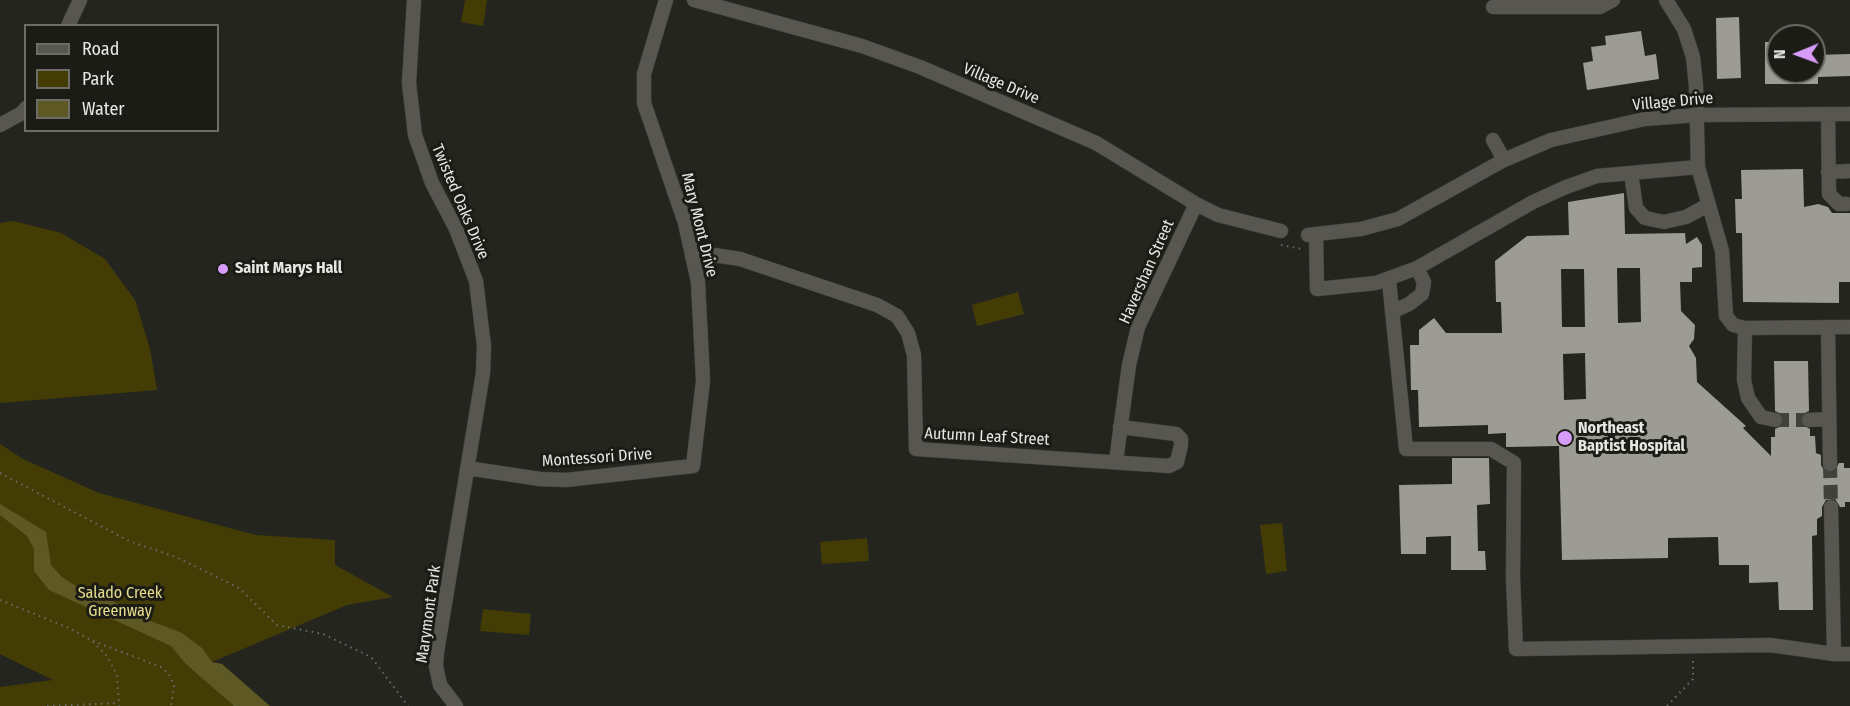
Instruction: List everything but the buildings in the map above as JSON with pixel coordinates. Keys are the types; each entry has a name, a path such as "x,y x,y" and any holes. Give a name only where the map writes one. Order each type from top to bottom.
{"street":[{"path":"69,24 80,0"},
{"name":"Twisted Oaks Drive","path":"414,0 409,83 415,135 432,183 456,229 476,281 484,346 483,373 453,557"},
{"name":"Mary Mont Drive","path":"666,0 644,74 644,103 682,213 698,282 703,381 693,466"},
{"name":"Village Drive","path":"694,0 862,46 920,67 1096,143 1196,204 1243,223 1281,231"},
{"path":"1493,7 1600,7 1613,0"},
{"path":"1666,0 1684,29 1693,57 1698,167 1722,251 1726,316 1733,325 1745,328 1850,327"},
{"path":"0,125 24,110"},
{"path":"1828,114 1829,194 1839,204 1847,204"},
{"name":"Village Drive","path":"1312,235 1361,230 1398,219 1504,160 1551,140 1575,134 1645,119 1696,115 1850,114"},
{"path":"1493,140 1504,160"},
{"path":"1312,235 1317,289 1389,280 1417,268 1533,202 1566,187 1597,176 1698,167"},
{"path":"1828,172 1850,171"},
{"path":"1631,173 1636,208 1645,218 1664,222 1686,217 1708,205"},
{"name":"Havershan Street","path":"1116,461 1138,327 1196,204"},
{"name":"Autumn Leaf Street","path":"692,257 714,255 740,259 877,305 897,316 909,333 914,355 916,449 1169,466 1177,462 1181,439 1176,434 1120,428"},
{"path":"1392,312 1409,304 1422,294 1424,282 1417,268"},
{"path":"1389,280 1406,449 1491,448 1514,463 1513,578 1516,649 1770,645 1850,654"},
{"path":"1828,327 1830,464"},
{"path":"1745,328 1744,380 1748,398 1761,417 1775,420"},
{"path":"1809,420 1829,419"},
{"name":"Montessori Drive","path":"467,468 540,479 566,480 693,466"},
{"path":"1831,507 1834,654"},
{"name":"Marymont Park","path":"453,557 436,666 440,685 456,706"}],"path":[{"path":"1281,231 1280,245 1304,249 1308,249 1312,235"},
{"path":"0,473 129,541 176,557 239,588 277,625 324,634 371,657 408,706"},
{"path":"0,600 69,628 89,640 161,667 169,674 174,686 171,706"},
{"path":"47,706 119,704 117,675 107,656 89,640"},
{"path":"1666,706 1693,679 1693,646"}],"green space":[{"path":"465,0 487,0 483,26 461,22"},
{"path":"13,221 61,233 105,259 135,300 150,349 157,390 0,403 0,223"},
{"path":"1018,292 1024,314 977,326 972,305"},
{"name":"Salado Creek Greenway","path":"0,444 23,459 99,493 256,535 335,540 335,565 393,597 347,605 212,662 196,671 234,706 0,706 0,687 53,680 0,654"},
{"path":"1282,523 1287,571 1266,574 1260,525"},
{"path":"867,538 869,561 822,564 820,542"},
{"path":"483,609 531,614 529,635 480,631"}],"water":[{"path":"0,504 46,532 51,565 62,577 82,590 103,596 148,620 182,633 202,648 212,662 222,664 270,706 234,706 186,664 171,646 49,590 34,571 34,549 27,536 0,515"}],"tunnel":[{"path":"1775,420 1809,420"},
{"path":"1830,464 1831,507"}],"place":[{"name":"Saint Marys Hall","path":"223,269"},
{"name":"Northeast Baptist Hospital","path":"1565,438"}]}
